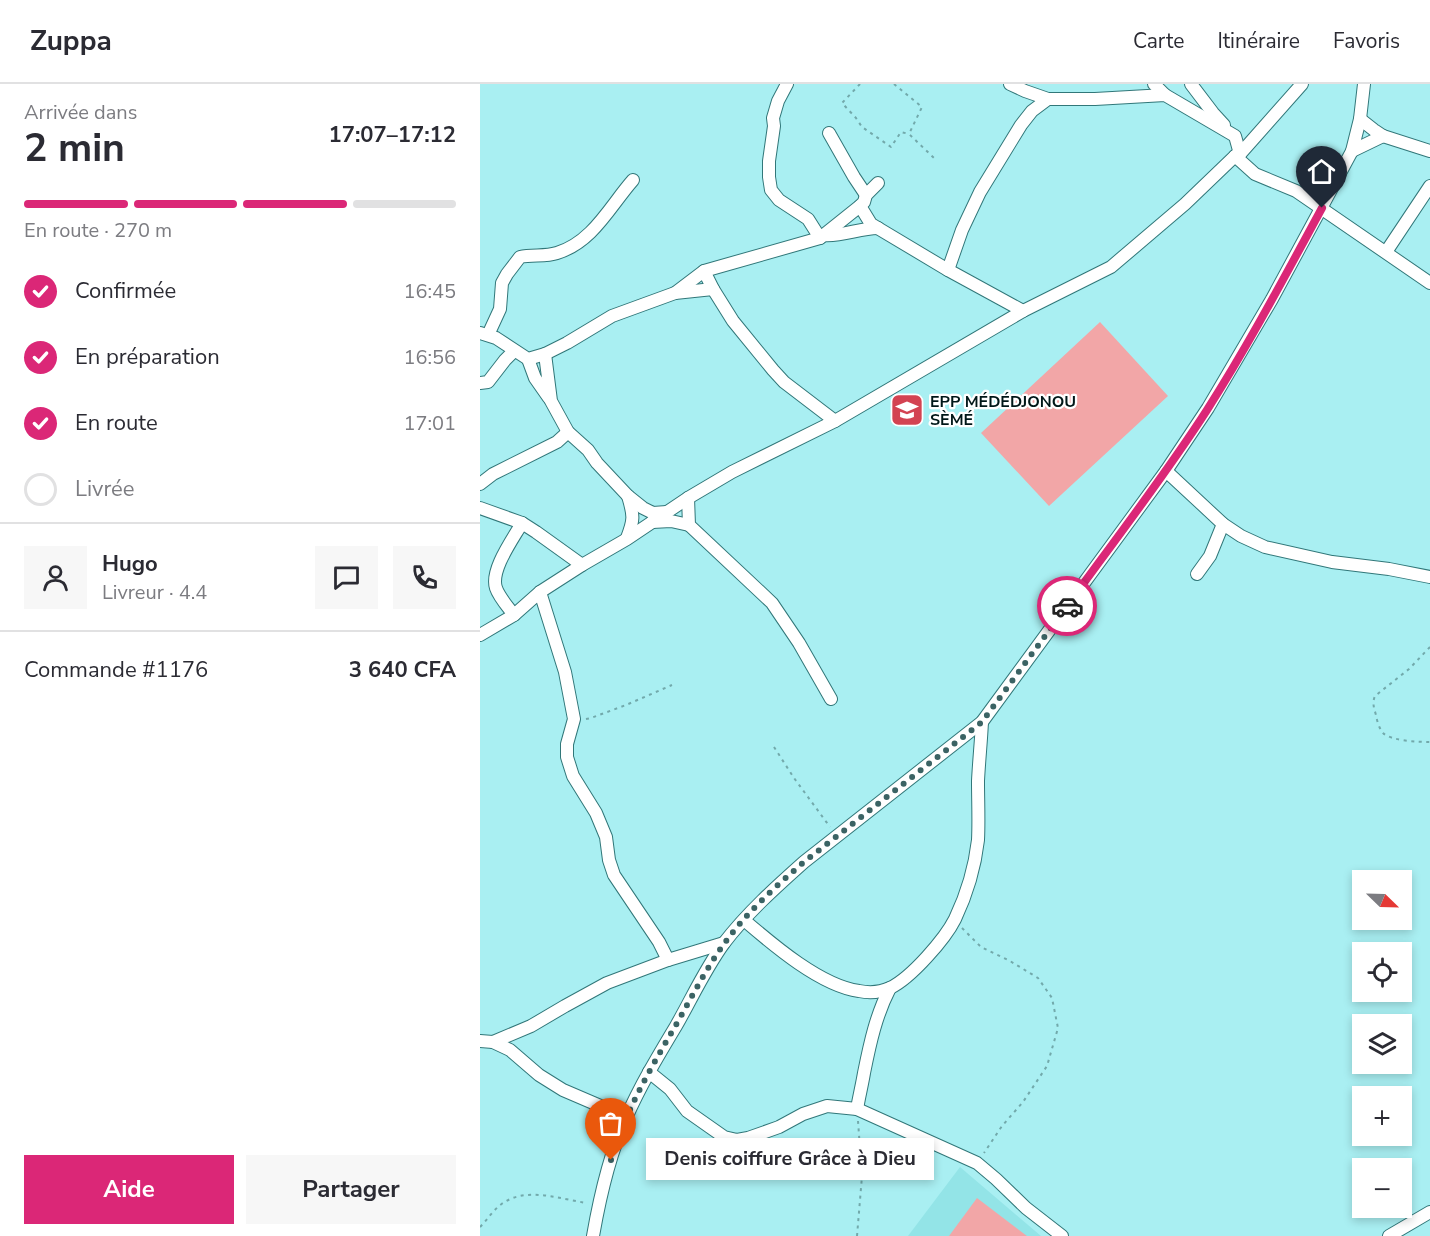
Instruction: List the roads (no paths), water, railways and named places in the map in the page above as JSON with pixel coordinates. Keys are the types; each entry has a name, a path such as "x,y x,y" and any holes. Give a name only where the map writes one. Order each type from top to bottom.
{"street":[{"path":"787,84 778,101 773,118 769,161 771,190 779,200 808,219 822,236"},
{"path":"1010,84 1048,99 1165,95"},
{"path":"1154,84 1165,95 1235,136"},
{"path":"1191,84 1213,113 1235,136 1237,155 1255,174 1296,191 1430,283"},
{"path":"480,635 514,615 540,592 732,472 835,421 1023,311 1111,267 1185,204 1237,155 1302,84"},
{"path":"592,1236 615,1146 626,1117 649,1072 724,943 777,886 982,722 1166,471 1208,408 1255,329 1352,151 1360,119 1364,84"},
{"path":"948,270 962,230 980,192 1021,125 1032,111 1048,99"},
{"path":"1360,119 1383,136 1430,151"},
{"path":"829,133 867,195"},
{"path":"1352,151 1383,136"},
{"path":"633,180 596,227 574,246 552,254 520,257 502,283 500,309 484,334 496,338 528,359 535,378 568,432 588,450 628,496 653,513 667,512"},
{"path":"822,236 860,206 878,183"},
{"path":"1386,252 1430,186"},
{"path":"860,206 871,224 1023,311"},
{"path":"675,293 704,271 822,236 840,236 867,228 878,228"},
{"path":"704,271 733,321 773,370 784,382 835,421"},
{"path":"528,359 545,354 567,343 612,316 675,293 713,289"},
{"path":"480,383 488,382 514,351"},
{"path":"545,354 550,401"},
{"path":"480,484 493,474 557,442 568,432"},
{"path":"1166,471 1223,524 1241,536 1265,547 1332,562 1389,568 1430,577"},
{"path":"627,539 633,522 628,496"},
{"path":"688,498 690,525"},
{"path":"480,508 522,524 582,565"},
{"path":"652,522 671,521 690,525 772,603 799,643 831,699"},
{"path":"514,615 496,589 495,577 498,566 522,524"},
{"path":"1197,574 1210,556 1223,524"},
{"path":"540,592 565,672 574,719 567,744 567,757 573,776 596,813 606,837 609,860 614,875 659,942 668,960"},
{"path":"744,920 777,949 825,979 845,988 872,992 890,988 912,973 942,939 954,921 970,876 978,841 978,779 982,722"},
{"path":"486,1042 531,1026 608,983 668,960 724,943"},
{"path":"857,1109 873,1028 881,1004 890,988"},
{"path":"486,1042 510,1050 538,1075 563,1090 626,1117"},
{"path":"649,1072 670,1089 687,1111 724,1137 737,1140 748,1138 827,1106 857,1109 977,1163 1026,1208 1062,1236"},
{"path":"1389,1236 1430,1212"}],"place":[{"name":"EPP MÉDÉDJONOU SÈMÉ","path":"907,410"},
{"name":"Denis coiffure Grâce à Dieu","path":"611,1160"}]}
